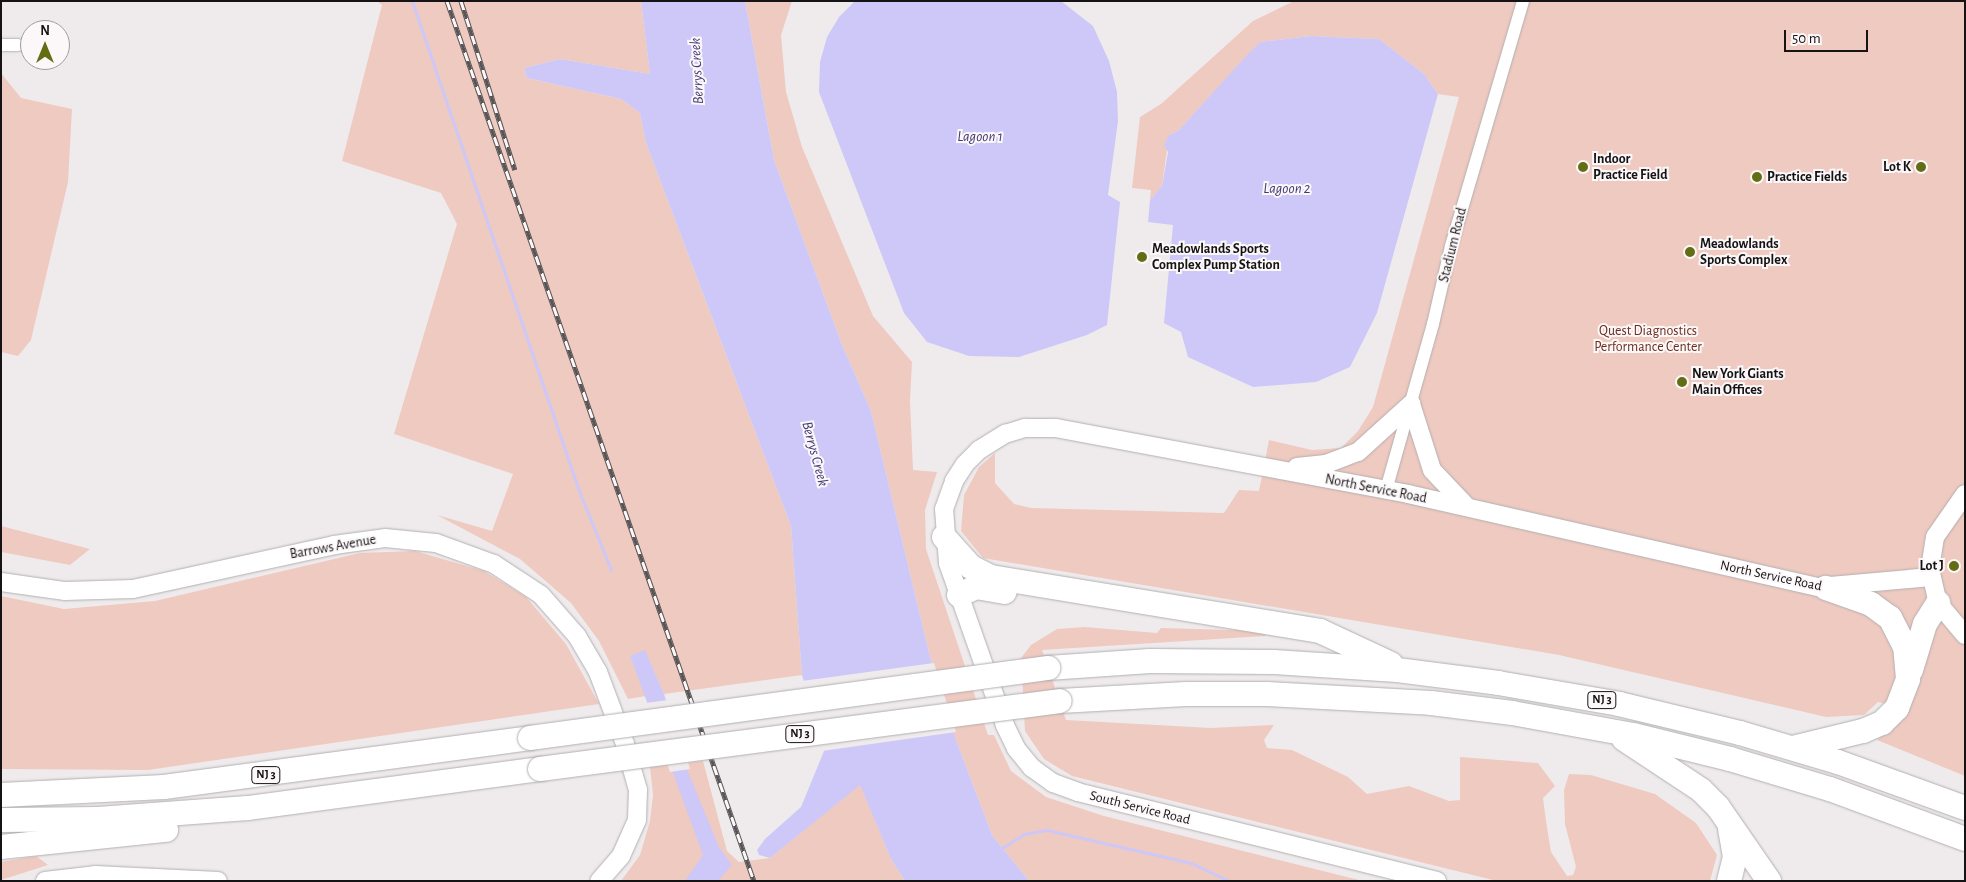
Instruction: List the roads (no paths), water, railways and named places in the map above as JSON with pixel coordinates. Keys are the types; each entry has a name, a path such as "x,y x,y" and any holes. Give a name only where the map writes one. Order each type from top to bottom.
{"highway":[{"path":"944,537 971,567 991,577 1320,631 1406,671"},
{"path":"959,595 971,588 981,588 1188,621 1269,623"},
{"path":"1826,588 1870,604 1890,618 1903,639 1909,674"},
{"path":"1793,748 1863,731 1882,723 1900,701 1925,624 1938,603"},
{"name":"NJ 3","path":"1,795 157,788 1048,668 1150,662 1233,661 1406,671 1498,682 1620,704 1793,748 1965,808"},
{"name":"NJ 3","path":"1,820 139,817 248,808 540,768 1060,701 1186,694 1319,695 1463,707 1610,730 1713,754 1823,786 1965,839"},
{"path":"1610,730 1701,790 1726,820 1769,881"},
{"path":"1,847 183,828 248,808"},
{"path":"1726,820 1735,848 1729,881"}],"street":[{"name":"Stadium Road","path":"1386,490 1411,404 1451,246 1523,1"},
{"path":"1,45 18,45"},
{"path":"1278,470 1326,464 1358,452 1411,404 1432,470 1469,509"},
{"name":"North Service Road","path":"959,595 948,563 944,537 946,500 959,472 987,444 1025,428 1066,430 1386,490 1826,588 1930,577"},
{"path":"1965,494 1936,537 1931,553 1930,577 1938,603 1965,634"},
{"name":"Barrows Avenue","path":"1,582 65,591 133,589 347,542 385,538 436,543 494,564 541,595 577,636 598,672 625,744 638,790 636,820 622,856 599,881"},
{"name":"South Service Road","path":"959,595 1009,734 1026,762 1046,779 1078,792 1437,881"},
{"path":"45,881 108,876 218,881"}],"water":[{"name":"Berrys Creek","path":"641,1 745,1 774,160 842,345 871,411 930,657 956,740 992,835 1029,881 905,881 891,859 860,785 770,858 759,855 757,850 765,839 801,807 824,751 802,675 791,526 646,143 640,113 621,99 527,78 524,68 560,59 650,74"},
{"name":"Lagoon 1","path":"855,1 1061,1 1093,26 1109,61 1117,92 1118,121 1108,195 1120,202 1107,325 1087,335 1019,357 969,356 927,342 904,313 819,92 820,62 827,37 839,17"},
{"name":"Lagoon 2","path":"1311,36 1379,39 1424,74 1438,94 1377,313 1350,367 1316,382 1253,387 1188,357 1181,332 1164,323 1173,225 1148,222 1150,200 1162,186 1168,152 1164,145 1169,135 1178,131 1248,54 1260,42"},
{"path":"645,650 664,694 688,772 719,847 732,865 718,881 685,881 703,855 630,656"}],"waterway":[{"path":"412,1 579,491 611,570"},
{"path":"1000,849 1024,834 1047,830 1191,863 1229,881"}],"railway":[{"path":"447,1 754,881"},
{"path":"461,1 515,170"}],"place":[{"name":"Indoor Practice Field","path":"1583,167"},
{"name":"Lot K","path":"1921,167"},
{"name":"Practice Fields","path":"1757,177"},
{"name":"Meadowlands Sports Complex","path":"1690,252"},
{"name":"Meadowlands Sports Complex Pump Station","path":"1142,257"},
{"name":"New York Giants Main Offices","path":"1682,382"},
{"name":"Lot J","path":"1954,566"}],"park label":[{"name":"Quest Diagnostics Performance Center","path":"1648,340"}]}
